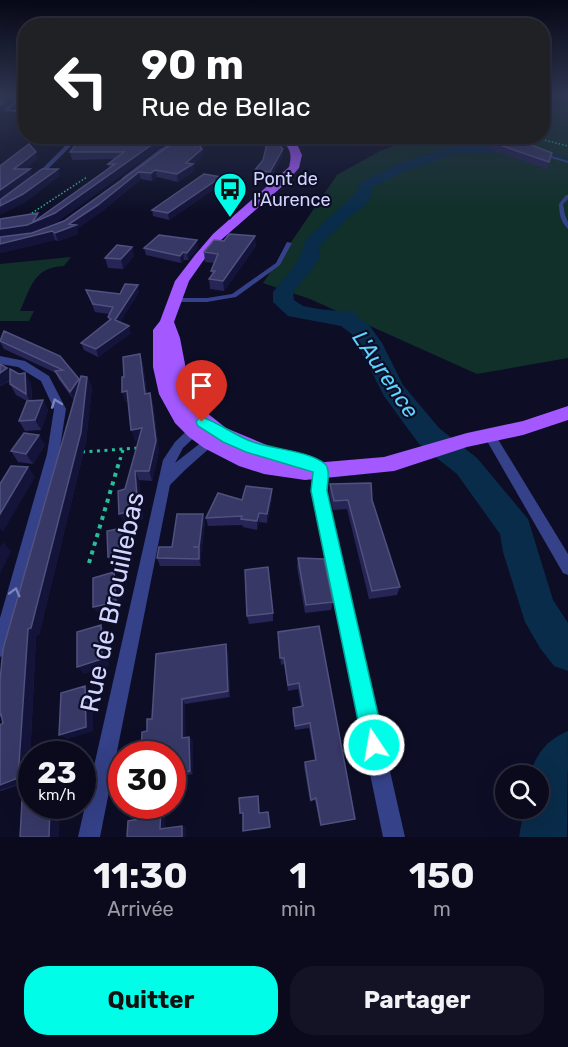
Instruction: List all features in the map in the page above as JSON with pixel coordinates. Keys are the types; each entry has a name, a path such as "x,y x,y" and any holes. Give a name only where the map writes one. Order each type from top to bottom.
{"main road":[{"path":"292,144 297,155 294,168 207,247 182,282 167,322 160,330 159,345 170,400 198,427 215,438 309,463 321,469 347,469 409,459 461,442 489,434 507,432 568,413"},
{"path":"489,434 501,426 568,401"}],"street":[{"path":"31,183 71,144"},
{"path":"117,184 173,144"},
{"path":"0,360 21,364 45,380 60,409 53,454 0,648"},
{"name":"Rue de Brouillebas","path":"88,837 169,460 179,445 198,427"},
{"path":"489,434 568,568"},
{"name":"Rue de Brouillebas","path":"163,484 180,466 215,438"},
{"path":"321,469 319,491 394,837"}],"lane":[{"path":"542,154 568,162"},
{"path":"568,196 561,204 562,215 568,227"},
{"path":"174,300 207,300 234,296 278,264 289,243"}],"path":[{"path":"550,142 568,146"},
{"path":"24,218 87,177"},
{"path":"53,454 146,447"},
{"path":"89,563 123,449"}],"green space":[{"path":"550,134 568,134 568,358 477,374 310,299 263,283 337,175 380,151 399,144 550,144"},
{"path":"71,257 64,266 54,267 40,274 31,286 20,311 34,311 29,321 0,321 0,264"}],"water":[{"path":"504,144 511,144 497,150 454,152 426,160 371,185 371,195 367,203 327,234 321,245 320,257 288,293 289,300 301,308 355,312 355,316 376,341 406,397 438,435 431,437 395,394 371,344 357,326 340,318 292,308 284,302 283,292 306,264 313,242 364,194 365,186 421,160 454,150 498,149"},
{"path":"461,453 485,476 506,502 524,535 535,576 552,619 568,640 568,652 553,635 538,609 515,529 484,485 467,466 452,457"},
{"path":"568,753 568,770 562,778 551,837 543,837 546,819 549,819 553,772"}],"building":[{"path":"29,144 36,152 14,169 30,169 0,190 0,166"},
{"path":"76,144 153,144 150,146 55,213 33,223 115,164 108,164 124,152 70,152"},
{"path":"172,144 199,144 202,149 186,163 193,164 177,174 155,170 151,173 139,172 98,205 69,224 76,225 55,233 52,231 0,244 0,237 32,233 64,221"},
{"path":"267,144 278,144 283,149 270,172 255,170 263,160"},
{"path":"497,144 529,144 552,153 549,162"},
{"path":"42,169 58,169 23,194 0,206 0,200"},
{"path":"204,174 221,177 168,213 152,210"},
{"path":"38,213 32,223 0,229 0,219"},
{"path":"229,234 255,236 223,281 209,279 215,271 211,271 218,254 204,252 214,240 224,241"},
{"path":"159,235 197,240 187,253 183,252 180,256 144,248"},
{"path":"117,245 132,247 121,259 105,258"},
{"path":"125,284 138,285 115,320 129,326 96,349 81,343 111,319 108,317 113,307 93,304 86,290 120,294"},
{"path":"4,331 60,356 79,379 70,392 55,371 63,370 0,341"},
{"path":"140,354 145,394 150,393 156,441 149,471 135,471 138,509 119,514 118,491 125,489 142,428 131,430 127,391 122,392 123,357"},
{"path":"0,364 7,368 0,373"},
{"path":"10,369 19,374 25,373 26,394 10,384"},
{"path":"81,376 87,377 81,432 31,628 28,629 20,741 18,741 18,778 0,785 0,725 3,723 0,715 0,681 3,649"},
{"path":"43,400 35,420 19,421 27,401"},
{"path":"24,433 39,435 26,454 11,451"},
{"path":"11,466 28,467 0,514 0,484"},
{"path":"371,483 372,500 400,587 372,591 348,500 334,501 330,484"},
{"path":"246,486 272,489 267,514 259,513 257,521 241,519 242,516 206,518 218,493 242,500"},
{"path":"177,514 203,514 199,559 157,558 159,547 172,547"},
{"path":"127,527 129,552 108,557 107,531"},
{"path":"298,558 324,559 333,602 306,605"},
{"path":"268,567 273,613 247,616 245,570"},
{"path":"114,572 116,602 93,607 93,578"},
{"path":"101,625 102,659 77,667 77,632"},
{"path":"319,626 355,819 321,825 316,798 311,800 305,762 316,760 310,723 295,726 293,708 303,706 299,683 288,685 284,658 280,658 278,632"},
{"path":"226,644 228,691 182,699 182,738 189,737 190,771 186,772 186,741 142,741 142,732 147,731 147,719 152,719 156,654"},
{"path":"85,686 86,727 59,735 61,693"},
{"path":"258,796 259,813 268,812 270,827 243,831 243,813 240,813 239,798"},
{"path":"21,819 50,819 49,837 20,837"},
{"path":"160,819 160,829 182,826 182,837 127,837 128,821"}],"waterway":[{"name":"L'Aurence","path":"510,144 507,148 454,150 400,168 365,186 364,194 313,242 306,264 283,292 284,302 296,311 348,321 361,330 370,343 393,390 429,436 467,466 516,529 520,552 538,609 553,635 568,652"},
{"path":"528,144 568,160"},
{"name":"L'Aurence","path":"543,837 553,772 568,753"}],"place":[{"name":"Pont de l'Aurence","path":"230,218"}],"route":[{"path":"202,422 228,438 251,448 309,463 321,469 319,491 374,745"}]}
